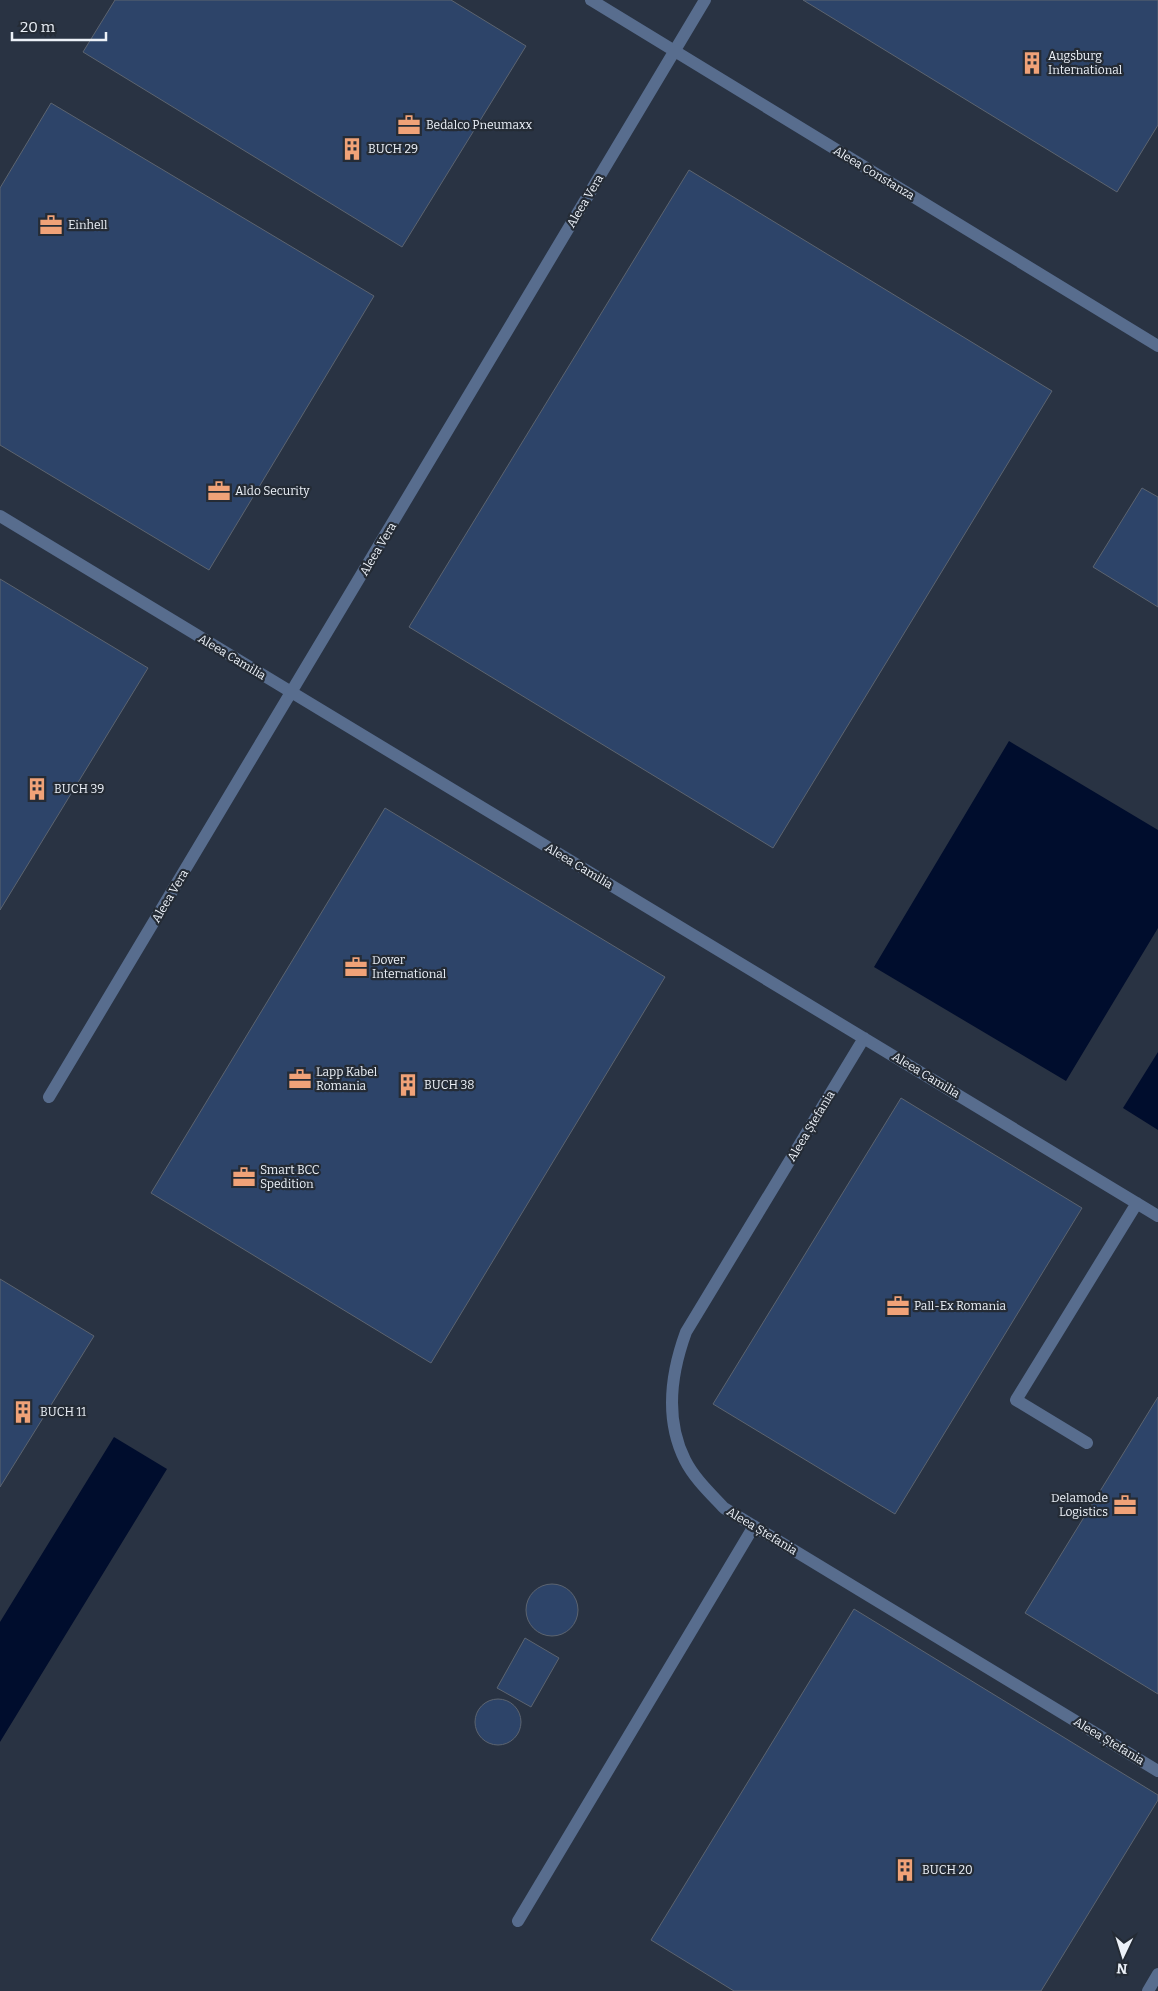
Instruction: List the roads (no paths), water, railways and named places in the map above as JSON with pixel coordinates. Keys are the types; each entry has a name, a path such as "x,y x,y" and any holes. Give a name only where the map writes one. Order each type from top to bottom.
{"lane":[{"name":"Aleea Constanza","path":"591,0 1158,346"},
{"name":"Aleea Vera","path":"50,1097 705,0"},
{"name":"Aleea Camilia","path":"0,516 1158,1216"},
{"name":"Aleea Ștefania","path":"864,1038 686,1332 678,1354 672,1382 671,1409 675,1431 685,1460 702,1485 724,1508 1158,1771"},
{"path":"1087,1443 1016,1400 1137,1203"},
{"path":"518,1920 754,1526"},
{"path":"1148,1991 1158,1974"}],"water":[{"path":"1009,741 1158,830 1158,928 1066,1081 874,967"},
{"path":"1158,1052 1158,1130 1123,1108"},
{"path":"114,1437 167,1469 0,1742 0,1622"}],"place":[{"name":"Augsburg International","path":"1032,63"},
{"name":"Bedalco Pneumaxx","path":"409,125"},
{"name":"BUCH 29","path":"352,149"},
{"name":"Einhell","path":"51,225"},
{"name":"Aldo Security","path":"219,491"},
{"name":"BUCH 39","path":"37,789"},
{"name":"Dover International","path":"356,967"},
{"name":"Lapp Kabel Romania","path":"300,1079"},
{"name":"BUCH 38","path":"408,1085"},
{"name":"Smart BCC Spedition","path":"244,1177"},
{"name":"Pall-Ex Romania","path":"898,1306"},
{"name":"BUCH 11","path":"23,1412"},
{"name":"Delamode Logistics","path":"1125,1505"},
{"name":"BUCH 20","path":"905,1870"}]}
